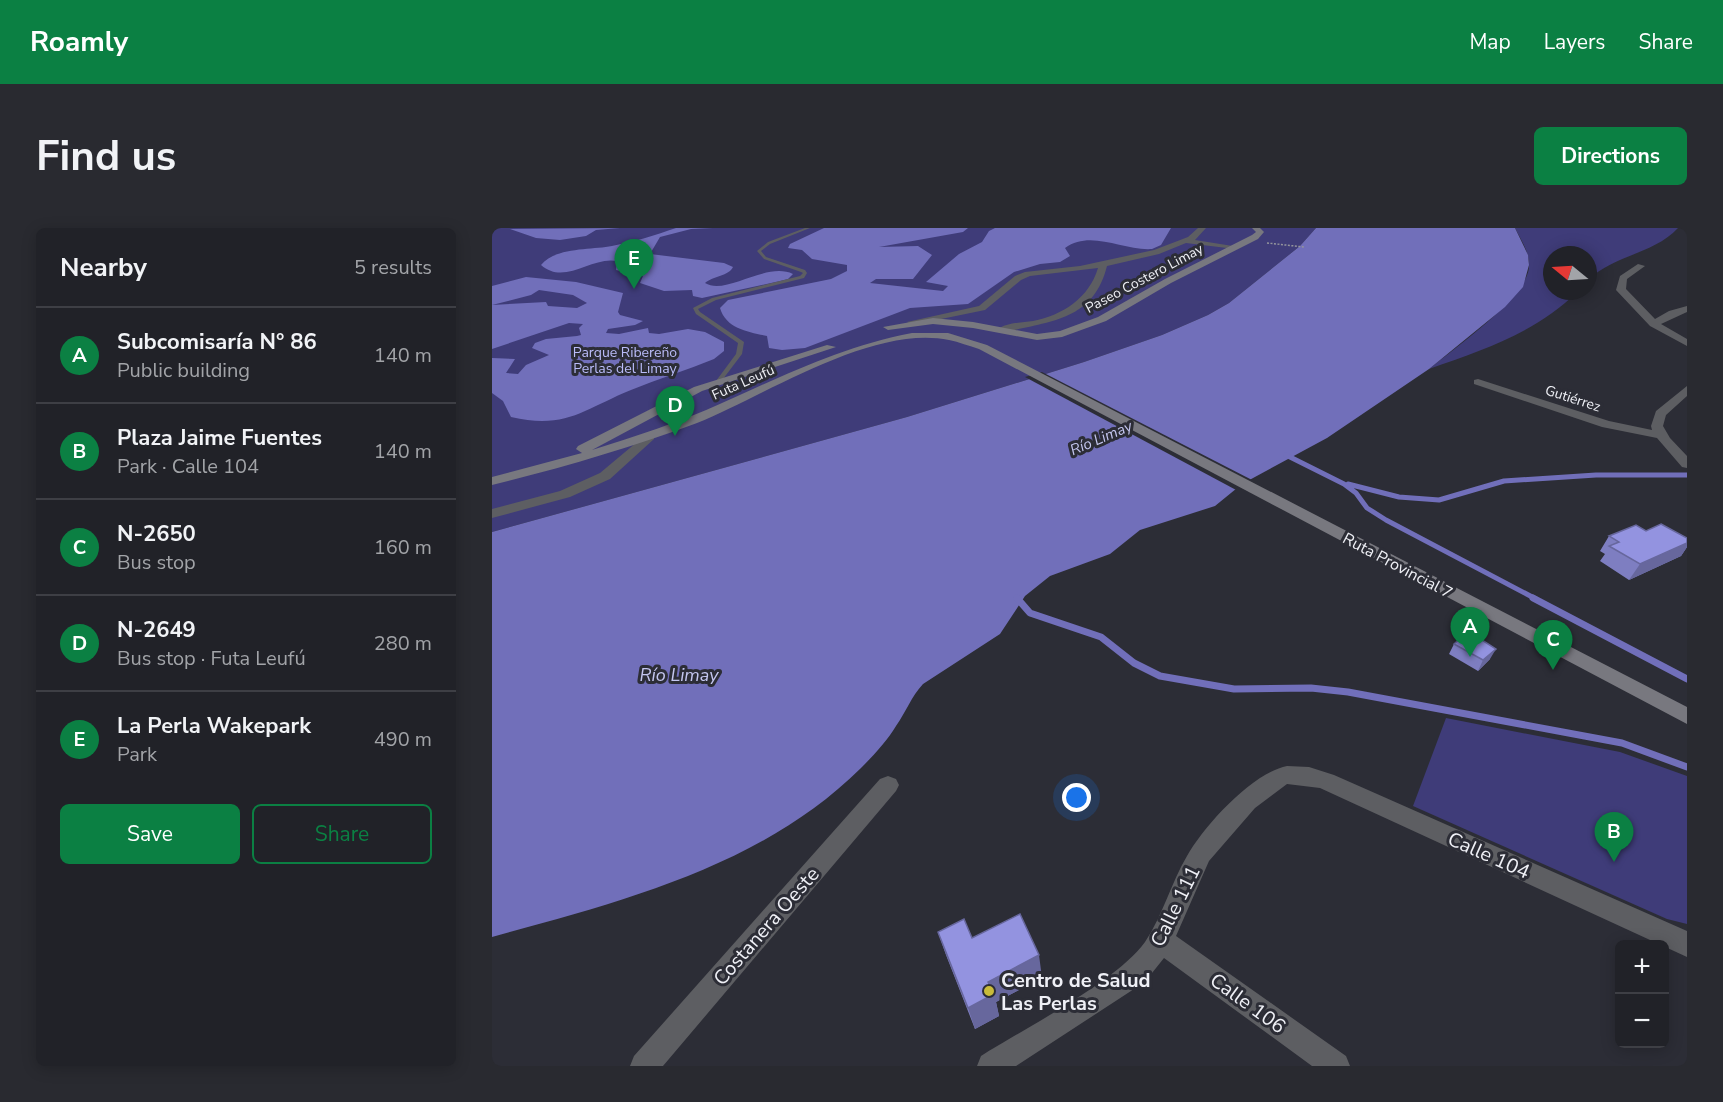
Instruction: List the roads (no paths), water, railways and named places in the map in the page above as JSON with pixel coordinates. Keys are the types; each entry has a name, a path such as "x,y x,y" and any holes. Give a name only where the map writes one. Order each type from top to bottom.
{"street":[{"path":"912,322 972,311 989,304 1012,283 1028,274 1103,264 1156,252 1186,241 1202,228"},
{"name":"Paseo Costero Limay","path":"561,463 614,431 688,394 718,382 789,362 876,330 912,322 947,322 1005,329 1036,337 1054,336 1083,327 1257,235 1260,232 1256,228"},
{"path":"1186,241 1235,247"},
{"path":"989,304 984,316 1005,329 1044,321 1079,306 1095,288 1103,264"},
{"path":"1641,266 1623,278 1620,288 1654,324 1687,343"},
{"path":"1654,324 1672,313 1687,309"},
{"name":"Futa Leufú","path":"492,482 649,436 731,405 835,357 901,336 925,334 958,338 1004,358 1269,498"},
{"path":"718,382 708,395 708,400 717,405 731,405"},
{"name":"Gutiérrez","path":"1478,382 1606,424 1660,435"},
{"path":"1687,390 1658,418 1660,435 1687,464"},
{"path":"492,514 565,494 605,476 649,436"},
{"name":"Ruta Provincial 7","path":"1269,498 1687,716"},
{"name":"Calle 111","path":"992,1066 1124,981 1145,963 1161,940 1190,873 1206,848 1263,787 1289,774"},
{"name":"Calle 104","path":"1289,774 1306,775 1326,781 1687,944"},
{"name":"Costanera Oeste","path":"644,1066 888,785"},
{"name":"Calle 106","path":"1161,940 1336,1066"}],"lane":[{"path":"718,382 739,354 741,342 698,313 696,308 707,301 802,277 805,273 803,271 765,258 759,251 769,243 808,228"}],"water":[{"path":"620,228 596,230 586,236 560,240 536,238 510,229"},
{"path":"676,228 713,228 691,229 660,237 650,254 724,263 733,267 728,272 705,283 714,286 724,285 771,272 782,271 793,274 788,279 702,298 693,296 692,290 664,291 640,283 643,276 616,270 617,261 598,262 559,273 550,271 541,265 547,259 564,252 620,244"},
{"path":"824,228 968,228 963,232 879,247 918,246 932,255 913,279 876,279 870,283 943,291 948,286 926,282 959,254 982,242 989,231 995,228 1171,228 1161,245 1152,249 1096,240 1075,243 1065,248 1070,256 1060,262 1040,264 1014,272 968,304 910,308 805,348 782,350 769,348 767,336 739,328 727,321 720,308 728,300 831,279 847,271 847,265 812,259 802,250 788,248 790,244"},
{"name":"Río Limay","path":"1316,228 1515,228 1528,255 1529,265 1523,287 1505,307 1429,369 1327,438 1242,484 1215,506 1140,530 1110,554 1050,576 1025,596 1000,634 923,684 889,737 861,768 822,802 780,831 735,855 640,894 492,937 492,532 907,417 1084,362 1162,335 1229,303 1300,246"},
{"path":"526,277 576,282 623,293 618,312 620,315 643,321 635,325 608,329 606,333 619,334 648,328 649,333 659,334 688,329 705,332 724,342 724,351 714,359 631,390 574,416 546,421 511,417 503,401 492,393 492,358 515,359 506,373 518,374 526,365 549,355 532,348 535,343 546,339 581,335 579,328 583,324 569,323 492,349 492,286","holes":["539,290 573,295 587,303 577,308 548,306 546,302 492,305 531,295"]}],"waterway":[{"path":"1286,455 1344,484 1356,493 1367,508 1386,520 1536,599"},
{"path":"1348,484 1399,497 1439,500 1504,481 1596,475 1687,475"},
{"path":"1017,598 1030,613 1101,637 1134,663 1160,676 1234,689 1311,688 1348,692 1622,743 1687,767"},
{"path":"1533,598 1687,679"}],"place":[{"name":"La Perla Wakepark","path":"634,289"},
{"name":"N-2649","path":"675,436"},
{"name":"Subcomisaría N° 86","path":"1470,657"},
{"name":"N-2650","path":"1553,670"},
{"name":"Plaza Jaime Fuentes","path":"1614,862"},
{"name":"Centro de Salud Las Perlas","path":"989,991"}],"park label":[{"name":"Parque Ribereño Perlas del Limay","path":"625,360"}]}
